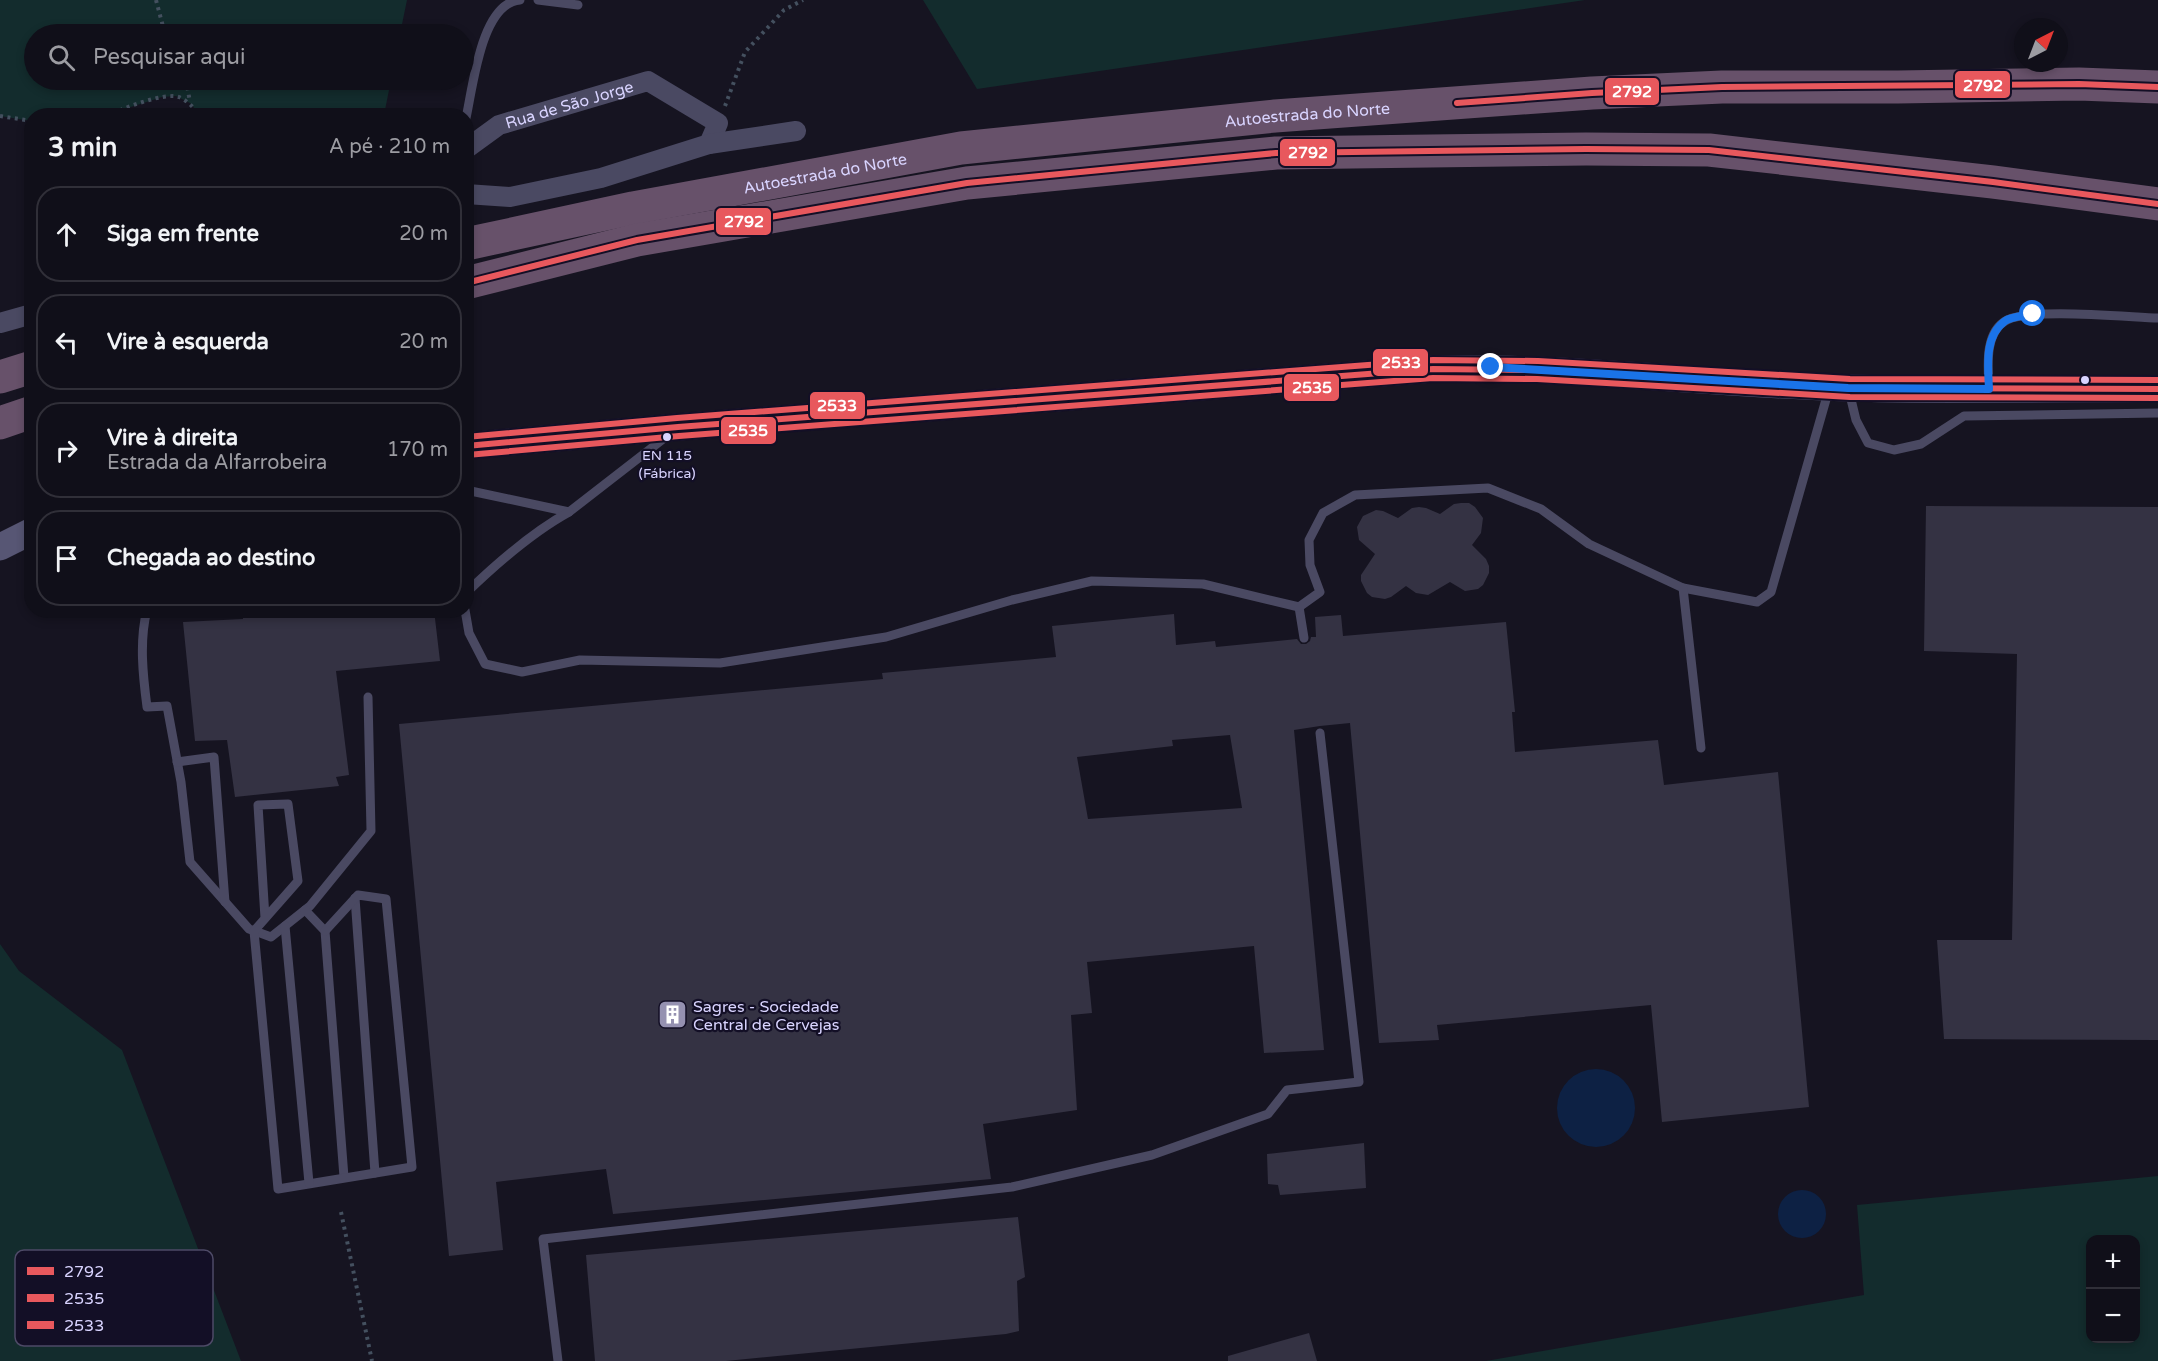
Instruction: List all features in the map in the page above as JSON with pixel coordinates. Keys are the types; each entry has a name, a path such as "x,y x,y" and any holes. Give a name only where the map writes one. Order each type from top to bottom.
{"highway":[{"name":"Autoestrada do Norte","path":"474,242 633,208 961,148 1275,116 1592,93 1722,87 2079,84 2158,87"},
{"path":"474,281 638,240 967,183 1275,153 1586,149 1709,150 1994,182 2158,204"},
{"path":"0,377 24,370"},
{"path":"0,423 24,415"}],"main road":[{"path":"474,445 678,427 1433,369 1491,367 1839,388 2158,389"},
{"path":"0,547 24,535"}],"street":[{"name":"Rua de São Jorge","path":"474,143 499,125 648,81 718,123"},
{"path":"709,144 718,123"},
{"path":"474,195 510,197 590,181 709,144 796,131"},
{"path":"0,323 24,316"}],"lane":[{"path":"474,84 487,28 498,10 510,1 520,0"},
{"path":"538,0 578,5"},
{"path":"468,108 473,90"},
{"path":"1989,389 1989,353 1992,339 2006,320 2033,314 2158,318"},
{"path":"1839,388 1868,443 1894,450 1921,444 1964,416 2158,413"},
{"path":"1299,608 1320,592 1310,565 1309,540 1323,513 1355,495 1488,488 1541,508 1589,544 1683,588 1757,602 1771,592 1839,388"},
{"path":"474,585 546,525 568,512 678,427"},
{"path":"474,492 568,512"},
{"path":"466,618 469,633 485,664 522,672 580,660 720,663 886,637 1012,600 1092,581 1203,584 1299,608"},
{"path":"1683,588 1701,748"},
{"path":"1299,608 1304,638"},
{"path":"145,618 143,680 147,707 167,706 190,862 249,929 254,931 271,937 305,910 371,831 368,697"},
{"path":"558,1361 543,1239 1012,1187 1152,1155 1257,1118 1268,1114 1287,1090 1359,1082 1320,733"},
{"path":"177,762 214,757 225,902"},
{"path":"265,918 258,805 288,804 298,881 254,931 278,1189 412,1167 386,899 358,895 324,931"},
{"path":"356,898 375,1173"},
{"path":"305,910 324,931 344,1178"},
{"path":"285,926 309,1184"}],"path":[{"path":"156,0 162,24"},
{"path":"718,123 745,52 784,10 802,0"},
{"path":"188,90 190,103"},
{"path":"130,108 162,97 177,96 190,103 194,108"},
{"path":"0,116 24,120"},
{"path":"341,1212 372,1361"}],"green space":[{"path":"0,0 407,0 402,24 24,24 24,90 389,90 385,108 194,108 190,103 176,96 162,97 128,108 24,108 24,120 0,116"},
{"path":"923,0 1585,0 977,89"},
{"path":"0,944 19,971 122,1050 199,1250 15,1250 15,1346 213,1346 213,1288 241,1361 0,1361"},
{"path":"2158,1176 2158,1361 1486,1361 1864,1295 1857,1205"}],"water":[{"path":"1596,1069 1611,1072 1628,1086 1635,1108 1632,1123 1618,1140 1596,1147 1581,1144 1564,1130 1557,1108 1560,1093 1574,1076"},
{"path":"1797,1190 1807,1190 1822,1200 1826,1214 1825,1223 1816,1234 1807,1238 1797,1238 1782,1228 1778,1219 1778,1209 1788,1194"}],"building":[{"path":"1469,503 1475,507 1483,518 1481,533 1472,545 1486,559 1489,566 1489,573 1483,585 1478,589 1465,591 1450,582 1428,595 1416,593 1406,586 1385,599 1372,597 1367,593 1361,581 1361,575 1375,554 1359,540 1357,527 1363,516 1376,510 1398,518 1412,508 1419,507 1440,514 1454,504"},
{"path":"1926,506 2158,507 2158,1040 1944,1039 1937,940 2012,940 2017,654 1924,651"},
{"path":"1174,614 1176,645 1215,641 1216,647 1297,639 1301,644 1306,644 1311,637 1316,637 1315,617 1341,615 1343,636 1506,622 1515,712 1512,712 1515,752 1658,740 1664,785 1778,772 1809,1107 1662,1122 1651,1005 1437,1025 1439,1040 1379,1043 1350,723 1320,726 1294,730 1324,1050 1264,1053 1254,946 1087,962 1092,1013 1071,1015 1077,1110 983,1124 991,1179 613,1214 606,1169 496,1182 503,1250 449,1256 399,724 883,679 882,673 1056,657 1052,626","holes":["1230,735 1242,808 1088,819 1077,757 1173,746 1172,740"]},
{"path":"435,618 440,661 336,671 349,775 336,777 339,786 235,797 227,740 195,741 183,622 243,619"},
{"path":"1364,1143 1366,1188 1280,1195 1278,1185 1268,1184 1267,1154"},
{"path":"1018,1217 1025,1277 1017,1281 1019,1331 726,1361 595,1361 586,1255"},
{"path":"1309,1333 1317,1361 1228,1361 1228,1356"}],"transit line":[{"name":"2792","path":"1457,103 1592,93 1722,87 2079,84 2158,87"},
{"name":"2792","path":"474,281 637,240 967,183 1276,153 1586,149 1709,150 1993,182 2158,204"},
{"name":"2533","path":"474,436 677,418 1433,360 1538,361 1850,379 2158,380"},
{"name":"2792","path":"474,445 678,427 1433,369 1537,370 1850,388 2158,389"},
{"name":"2535","path":"474,454 679,436 1433,378 1537,379 1850,397 2158,398"}],"place":[{"name":"EN 115 (Fábrica)","path":"667,437"},
{"name":"Sagres - Sociedade Central de Cervejas","path":"672,1015"}],"route":[{"path":"1491,367 1848,388 1989,389 1988,367 1992,339 2006,320 2033,314"}]}
